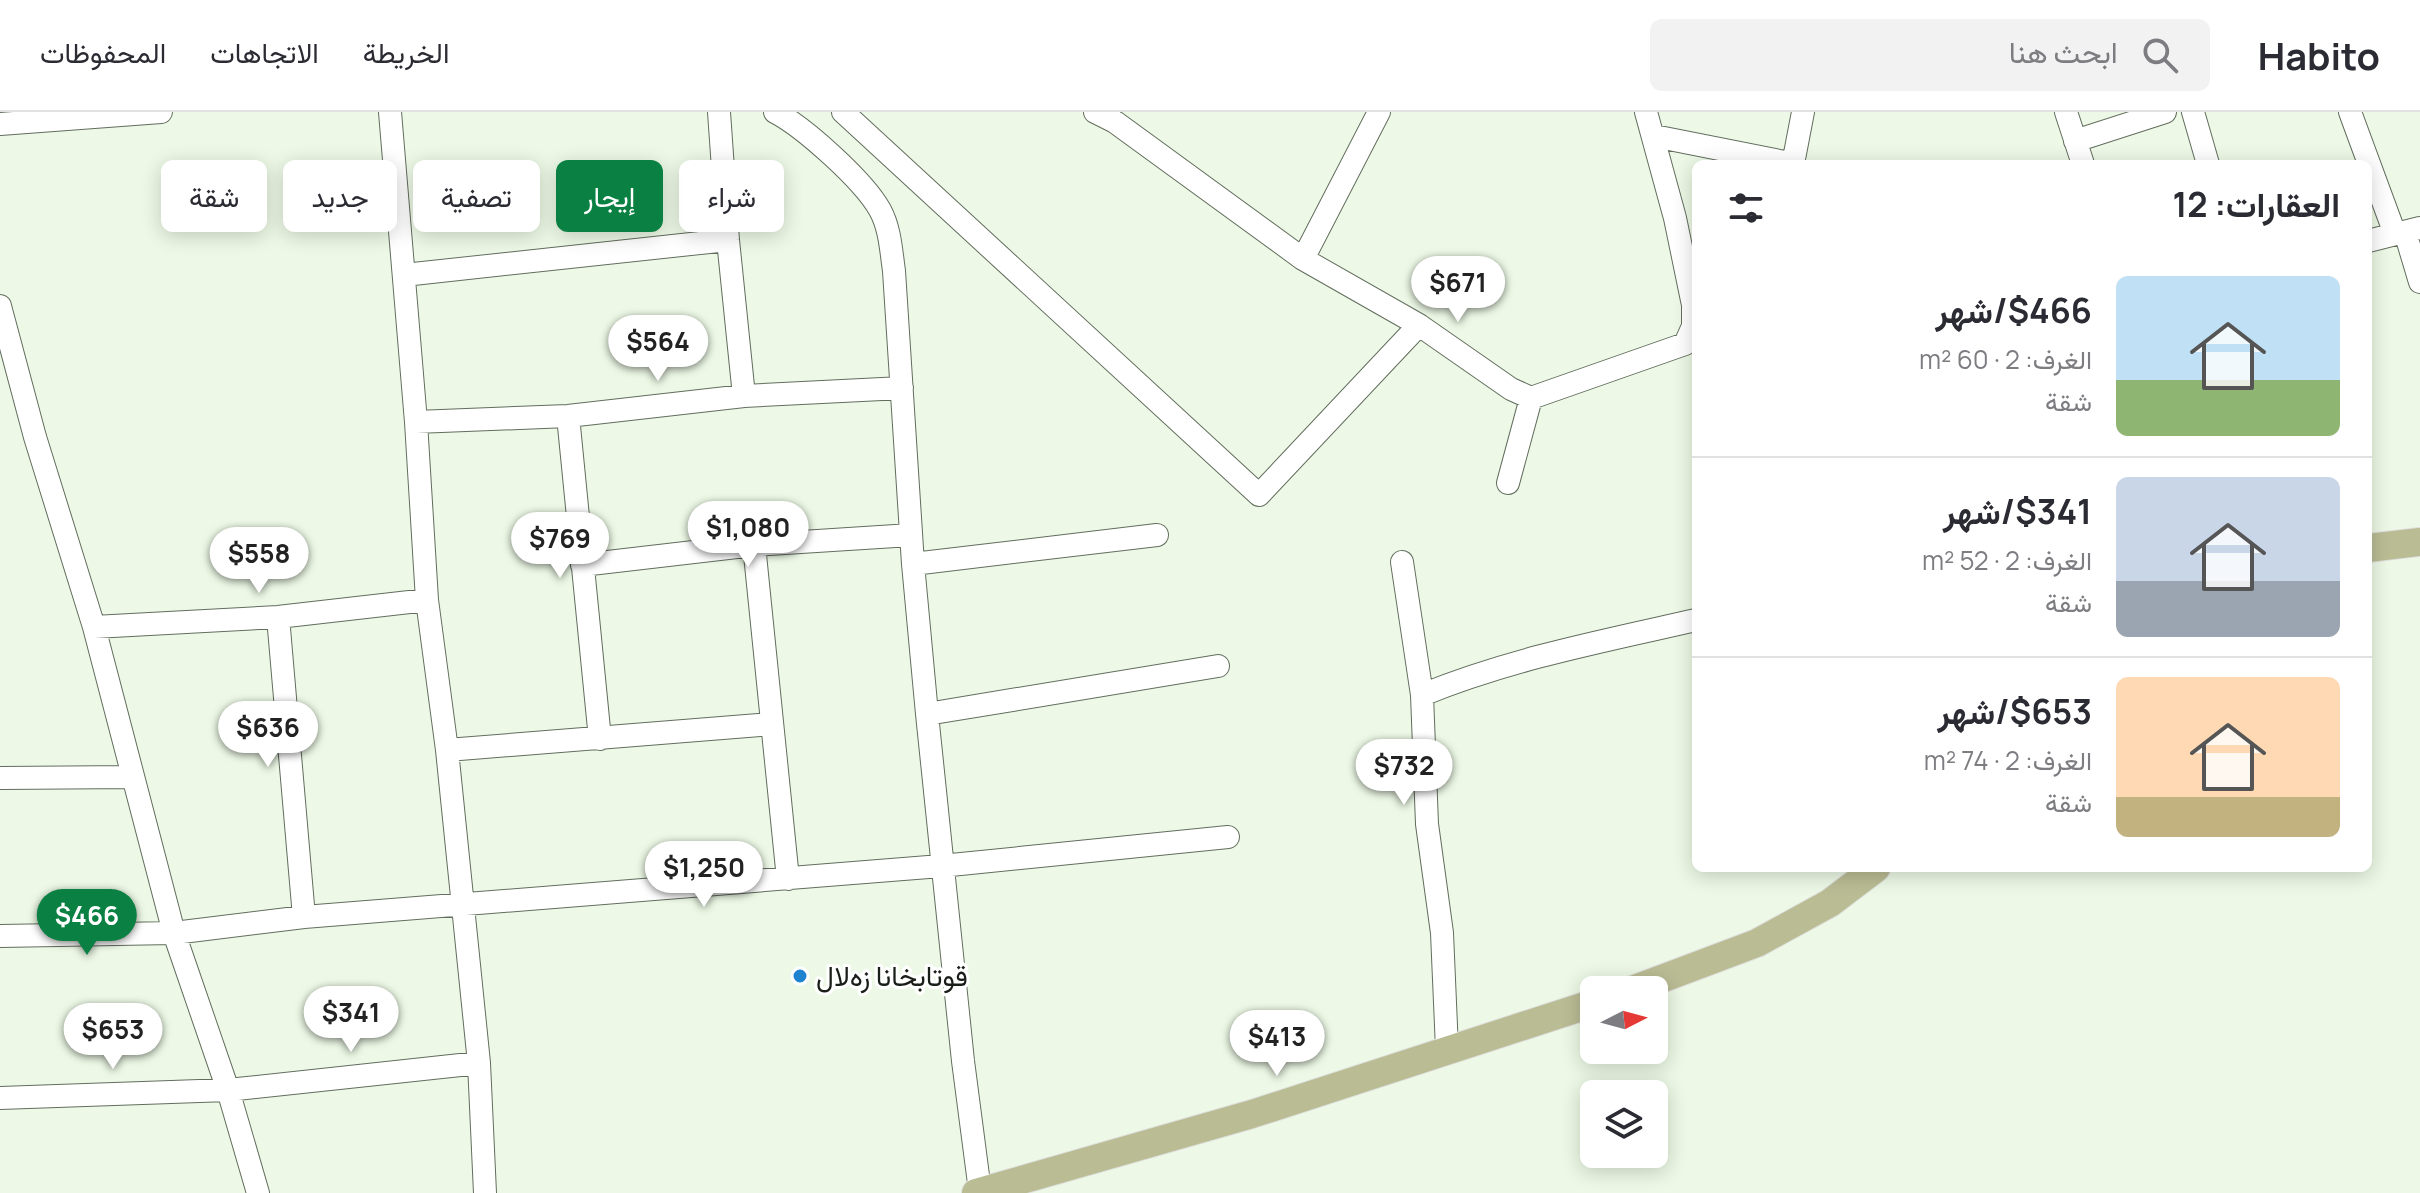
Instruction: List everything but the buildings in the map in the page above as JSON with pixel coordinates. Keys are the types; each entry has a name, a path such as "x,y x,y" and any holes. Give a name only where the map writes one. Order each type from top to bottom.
{"main road":[{"path":"2372,548 2420,542"},
{"path":"1668,976 1757,943 1830,903 1871,872"},
{"path":"978,1192 1252,1114 1580,1007"}],"street":[{"path":"0,124 161,112"},
{"path":"390,112 416,422 427,600 447,750 479,1063 485,1193"},
{"path":"719,112 744,396"},
{"path":"775,112 810,137 865,189 880,211 888,232 894,271 913,564 941,866 978,1192"},
{"path":"843,112 1259,495 1419,325"},
{"path":"1095,112 1115,122 1303,259 1419,325 1511,389 1531,398 1685,344 1692,330"},
{"path":"1303,259 1379,112"},
{"path":"1646,112 1692,301"},
{"path":"1795,160 1803,112"},
{"path":"2066,112 2078,157 2165,112"},
{"path":"2193,112 2207,160"},
{"path":"2350,112 2406,231 2420,282"},
{"path":"1654,136 1774,160"},
{"path":"2372,240 2406,231"},
{"path":"404,275 728,240"},
{"path":"0,306 35,437 94,627 174,933 228,1090 258,1193"},
{"path":"416,422 568,416 744,396 902,388"},
{"path":"1508,483 1531,398"},
{"path":"568,416 600,739"},
{"path":"582,565 754,545 911,535"},
{"path":"913,564 1157,535"},
{"path":"2420,542 2420,558"},
{"path":"754,545 788,879"},
{"path":"1402,562 1422,695 1427,824 1442,933 1447,1049"},
{"path":"94,627 278,617 427,600"},
{"path":"278,617 304,917"},
{"path":"1422,695 1469,676 1586,644 1692,621"},
{"path":"927,714 1218,666"},
{"path":"447,750 772,724"},
{"path":"0,778 133,777"},
{"path":"0,936 174,933 304,917 941,866 1228,837"},
{"path":"0,1098 228,1090 479,1063"}],"place":[{"name":"قوتابخانا زەلال","path":"800,976"}]}
